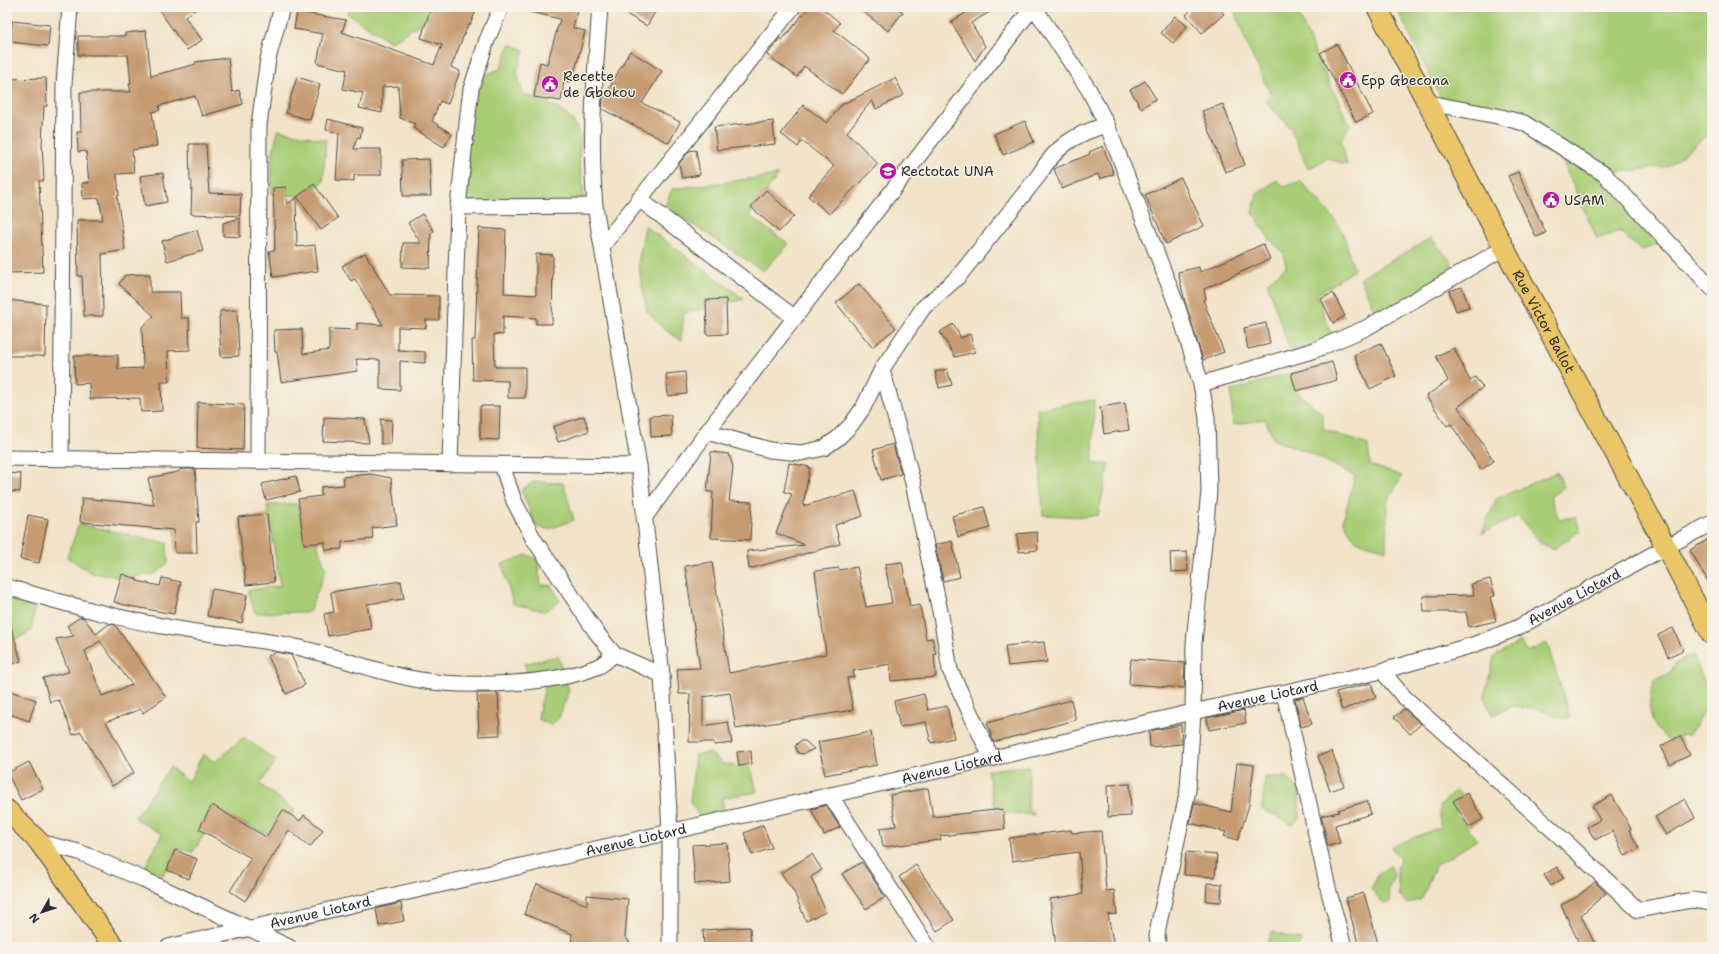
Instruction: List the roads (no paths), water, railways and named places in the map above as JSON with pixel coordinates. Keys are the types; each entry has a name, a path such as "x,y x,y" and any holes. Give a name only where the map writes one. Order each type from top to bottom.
{"main road":[{"name":"Rue Victor Ballot","path":"1377,7 1429,103 1504,248 1666,546 1712,635"},
{"path":"7,810 39,842 114,947"}],"street":[{"path":"61,458 64,84 70,7"},
{"path":"258,461 259,125 268,58 282,7"},
{"path":"450,464 458,207 471,90 487,40 501,7"},
{"path":"600,7 592,113 591,165 595,206 603,245 639,466 662,675 670,833 670,947"},
{"path":"603,245 793,7"},
{"path":"644,518 707,432 1034,7 1089,90 1107,125 1179,312 1201,384 1207,418 1209,491 1194,643 1194,712 1188,790 1159,923 1157,936 1160,947"},
{"path":"1429,103 1497,116 1524,123 1604,174 1712,288"},
{"path":"707,432 770,450 801,453 824,448 851,425 863,408 882,369 923,308 958,277 1039,175 1049,158 1065,144 1087,130 1107,125"},
{"path":"639,199 795,318"},
{"path":"458,207 595,206"},
{"path":"1201,384 1316,350 1366,328 1504,248"},
{"path":"882,369 913,483 941,616 950,670 992,760"},
{"path":"7,458 639,466"},
{"path":"502,464 514,501 533,538 596,632 614,654 662,675"},
{"name":"Avenue Liotard","path":"168,947 670,833 830,795 992,760 1194,712 1382,671 1474,645 1517,628 1666,546 1712,524"},
{"path":"7,587 132,620 177,629 296,646 377,671 446,684 514,683 546,679 601,665 614,654"},
{"path":"1382,671 1403,696 1565,840 1638,910 1692,900 1712,903"},
{"path":"1284,693 1327,885 1344,947"},
{"path":"830,795 928,947"},
{"path":"39,842 79,852 145,880 289,947"}],"place":[{"name":"Epp Gbecona","path":"1348,80"},
{"name":"Recette de Gbokou","path":"550,84"},
{"name":"Rectotat UNA","path":"888,171"},
{"name":"USAM","path":"1551,200"}]}
